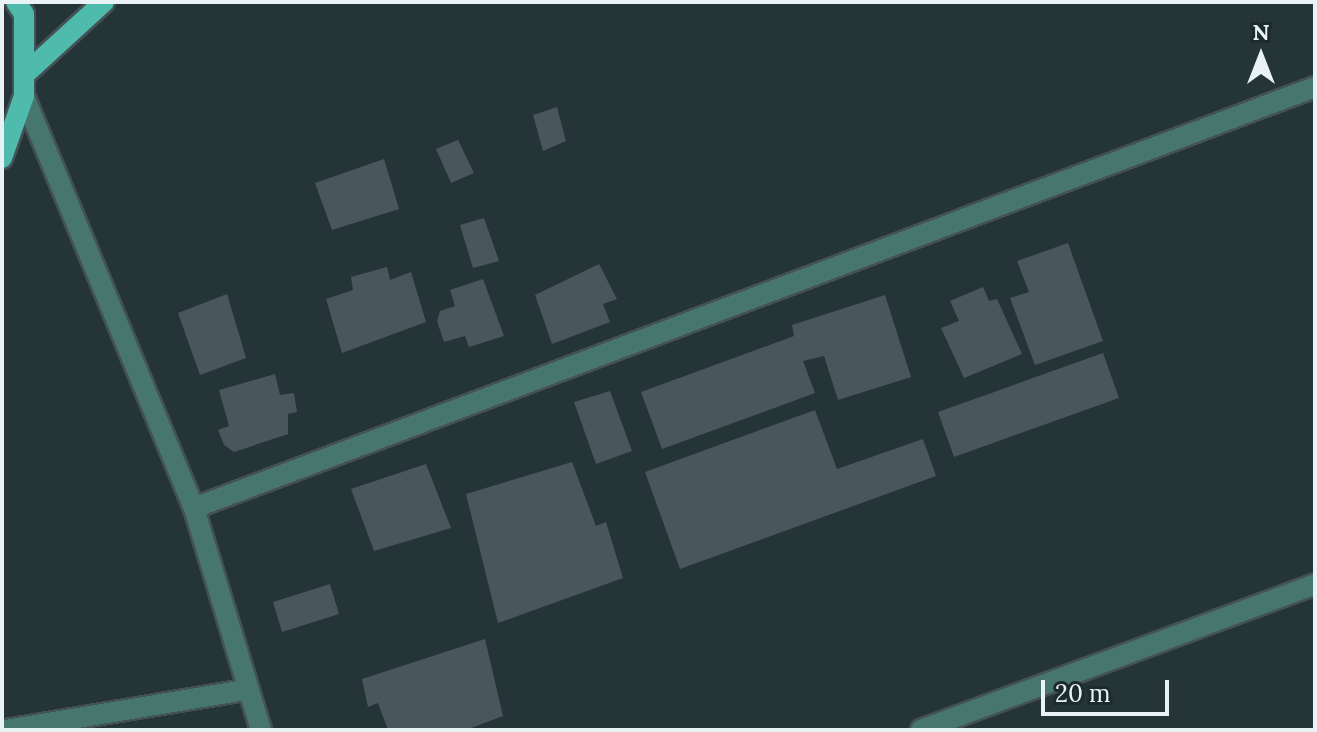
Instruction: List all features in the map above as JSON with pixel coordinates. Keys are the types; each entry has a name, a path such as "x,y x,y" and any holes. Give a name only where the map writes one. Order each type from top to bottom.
{"main road":[{"path":"2,158 24,86 24,14 16,2"},
{"path":"24,86 104,2"}],"street":[{"path":"24,86 194,508 246,690 261,730"},
{"path":"194,508 1315,87"},
{"path":"921,730 1315,584"},
{"path":"6,730 246,690"}],"building":[{"path":"557,107 566,141 543,151 533,115"},
{"path":"458,140 474,173 451,183 436,149"},
{"path":"384,159 399,209 332,230 315,183"},
{"path":"484,218 499,261 473,268 460,225"},
{"path":"1068,243 1103,341 1035,365 1010,298 1029,292 1017,261"},
{"path":"599,264 617,299 603,304 610,322 552,344 535,295"},
{"path":"387,267 390,280 411,272 426,322 342,353 326,299 353,290 351,277"},
{"path":"483,279 504,336 469,347 465,336 444,342 437,321 440,311 455,306 450,290"},
{"path":"983,287 989,301 997,299 1022,354 964,378 941,328 959,321 950,301"},
{"path":"227,294 246,358 200,375 178,313"},
{"path":"885,295 911,377 838,400 824,356 803,361 815,393 662,449 641,392 794,336 792,325"},
{"path":"1103,353 1119,398 954,457 938,412"},
{"path":"275,374 280,395 294,393 297,412 288,414 288,434 234,452 224,445 218,430 229,426 219,390"},
{"path":"610,391 632,451 596,464 574,402"},
{"path":"815,410 837,469 923,439 936,476 680,569 645,472"},
{"path":"572,462 596,526 606,522 623,578 498,623 466,494"},
{"path":"426,464 451,528 374,551 351,489"},
{"path":"330,584 339,614 282,632 273,602"},
{"path":"485,639 503,716 466,730 388,730 378,703 368,707 362,679"}]}
